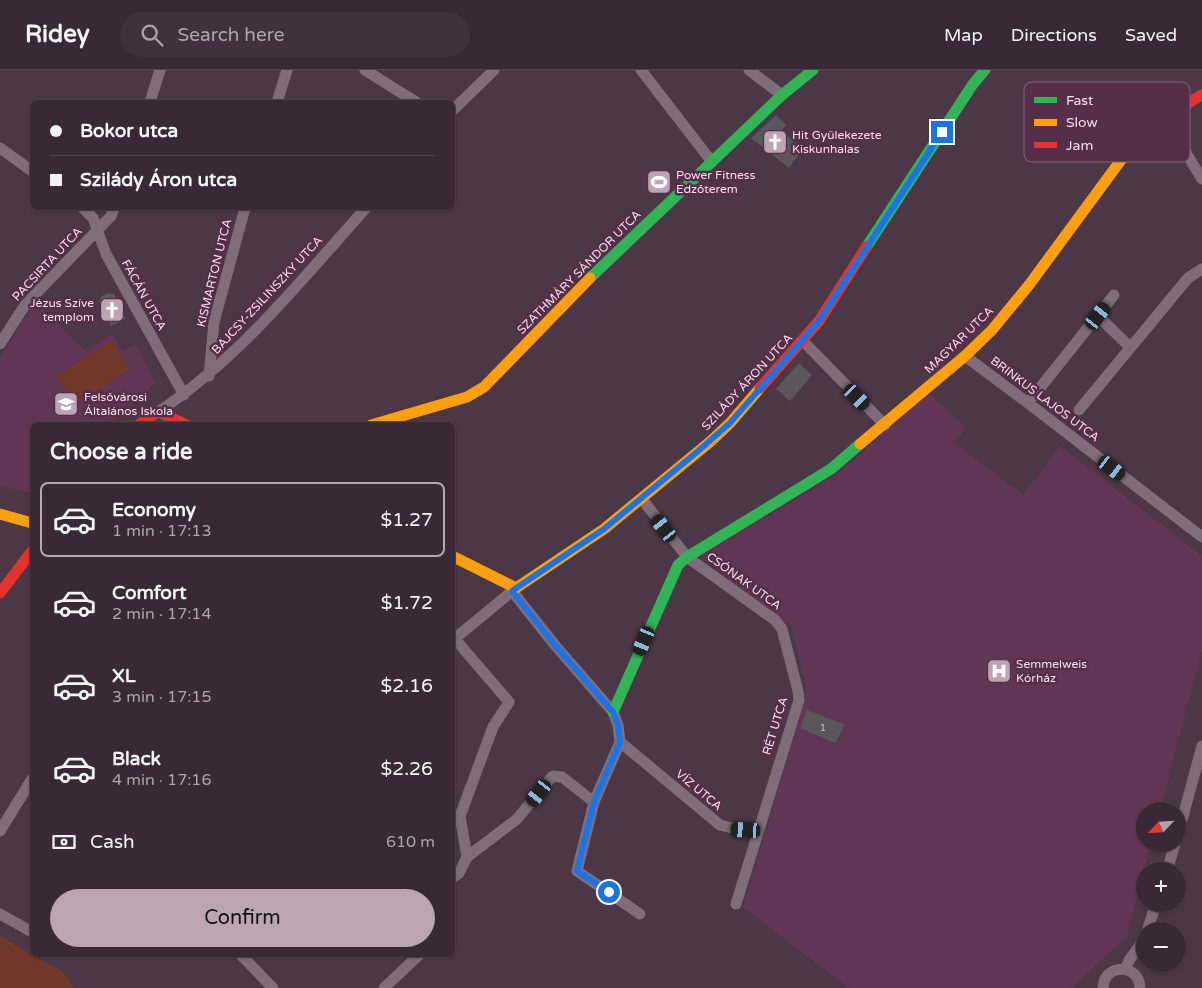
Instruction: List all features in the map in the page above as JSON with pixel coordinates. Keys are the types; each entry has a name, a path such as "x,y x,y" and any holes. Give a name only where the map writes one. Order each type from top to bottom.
{"street":[{"path":"151,100 160,70"},
{"path":"278,100 287,70"},
{"path":"366,70 413,100"},
{"path":"455,109 494,70"},
{"path":"641,70 712,162"},
{"path":"749,70 782,95"},
{"name":"SZATHMÁRY SÁNDOR UTCA","path":"381,422 466,397 484,387 602,267 782,95 813,70"},
{"name":"SZILÁDY ÁRON UTCA","path":"455,639 514,590 604,529 642,499 730,423 819,321 982,71"},
{"name":"MAGYAR UTCA","path":"1190,102 1202,95"},
{"path":"0,148 30,170"},
{"path":"1190,160 1202,179"},
{"name":"MAGYAR UTCA","path":"687,556 832,469 965,356 992,330 1029,285 1119,162"},
{"name":"FÁCÁN UTCA","path":"85,210 98,229 106,254 184,395"},
{"name":"PACSIRTA UTCA","path":"0,344 25,305 111,216 113,210"},
{"name":"KISMARTON UTCA","path":"208,376 214,322 244,210"},
{"name":"BAJCSY-ZSILINSZKY UTCA","path":"158,412 208,376 255,331 364,210"},
{"path":"1079,410 1188,278 1202,269"},
{"path":"1028,403 1114,295"},
{"path":"1098,316 1130,347"},
{"path":"803,341 884,425"},
{"name":"BRINKUS LAJOS UTCA","path":"965,356 1202,537"},
{"path":"143,422 158,412 180,422"},
{"name":"CSÓNAK UTCA","path":"642,499 687,556 775,620 782,629"},
{"path":"0,514 30,522"},
{"path":"0,593 30,554"},
{"path":"613,712 675,570 687,556"},
{"path":"455,558 514,590 554,644 613,712 618,725 620,742 594,802 577,871 640,914"},
{"name":"RÉT UTCA","path":"757,830 799,700 782,629"},
{"path":"455,641 509,702 493,727 460,816 467,857"},
{"name":"VÍZ UTCA","path":"620,742 720,825 736,829 757,830"},
{"path":"1186,805 1202,746"},
{"path":"455,876 459,873 467,857 516,819 553,776 562,777 594,802"},
{"path":"0,832 30,782"},
{"path":"736,904 757,830"},
{"path":"0,914 30,931"},
{"path":"1125,969 1136,951"},
{"path":"243,957 273,988"},
{"path":"384,988 417,957"},
{"path":"1104,988 1109,973 1120,968 1135,974 1140,982 1140,988"}],"shaded area":[{"name":"Felsővárosi Általános Iskola","path":"35,302 85,351 113,334 122,351 135,344 155,383 112,422 30,422 30,494 0,486 0,358"},
{"path":"112,341 130,369 75,405 56,376"},
{"name":"Semmelweis Kórház","path":"929,393 966,428 954,443 1023,495 1060,446 1202,556 1202,650 1162,802 1136,802 1136,852 1149,852 1146,862 1136,862 1136,902 1127,937 1071,988 849,988 743,907 807,692 791,626 700,557 839,473"},
{"path":"0,936 30,953 30,957 36,957 64,973 74,988 0,988"}],"building":[{"name":"Hit Gyülekezete Kiskunhalas","path":"776,115 786,125 781,131 803,149 789,168 751,138"},
{"name":"Jézus Szíve templom","path":"108,293 114,294 126,319 111,326 99,302 102,296"},
{"path":"799,363 812,375 790,401 776,389"},
{"path":"807,710 845,725 835,743 800,728"}],"traffic: fast":[{"path":"590,278 782,95 813,70"},
{"path":"867,246 973,84 985,70"},
{"path":"613,712 678,565 687,557 831,469 860,444"}],"traffic: slow":[{"path":"860,444 965,356 992,330 1029,285 1120,162"},
{"path":"381,422 467,397 484,387 590,278"},
{"path":"455,558 516,588 604,529 711,441 730,423 760,388"},
{"path":"0,514 30,522"}],"traffic: jam":[{"path":"1190,102 1202,95"},
{"path":"760,388 819,321 867,246"},
{"path":"143,422 158,412 180,422"},
{"path":"0,593 30,554"}],"place":[{"name":"Hit Gyülekezete Kiskunhalas","path":"775,142"},
{"name":"Power Fitness Edzőterem","path":"659,182"},
{"name":"Jézus Szíve templom","path":"112,310"},
{"name":"Felsővárosi Általános Iskola","path":"66,404"},
{"name":"Semmelweis Kórház","path":"999,671"}],"route":[{"path":"609,892 577,871 594,802 620,742 618,725 613,712 554,644 512,591 604,529 711,441 730,423 819,321 942,132"}]}
